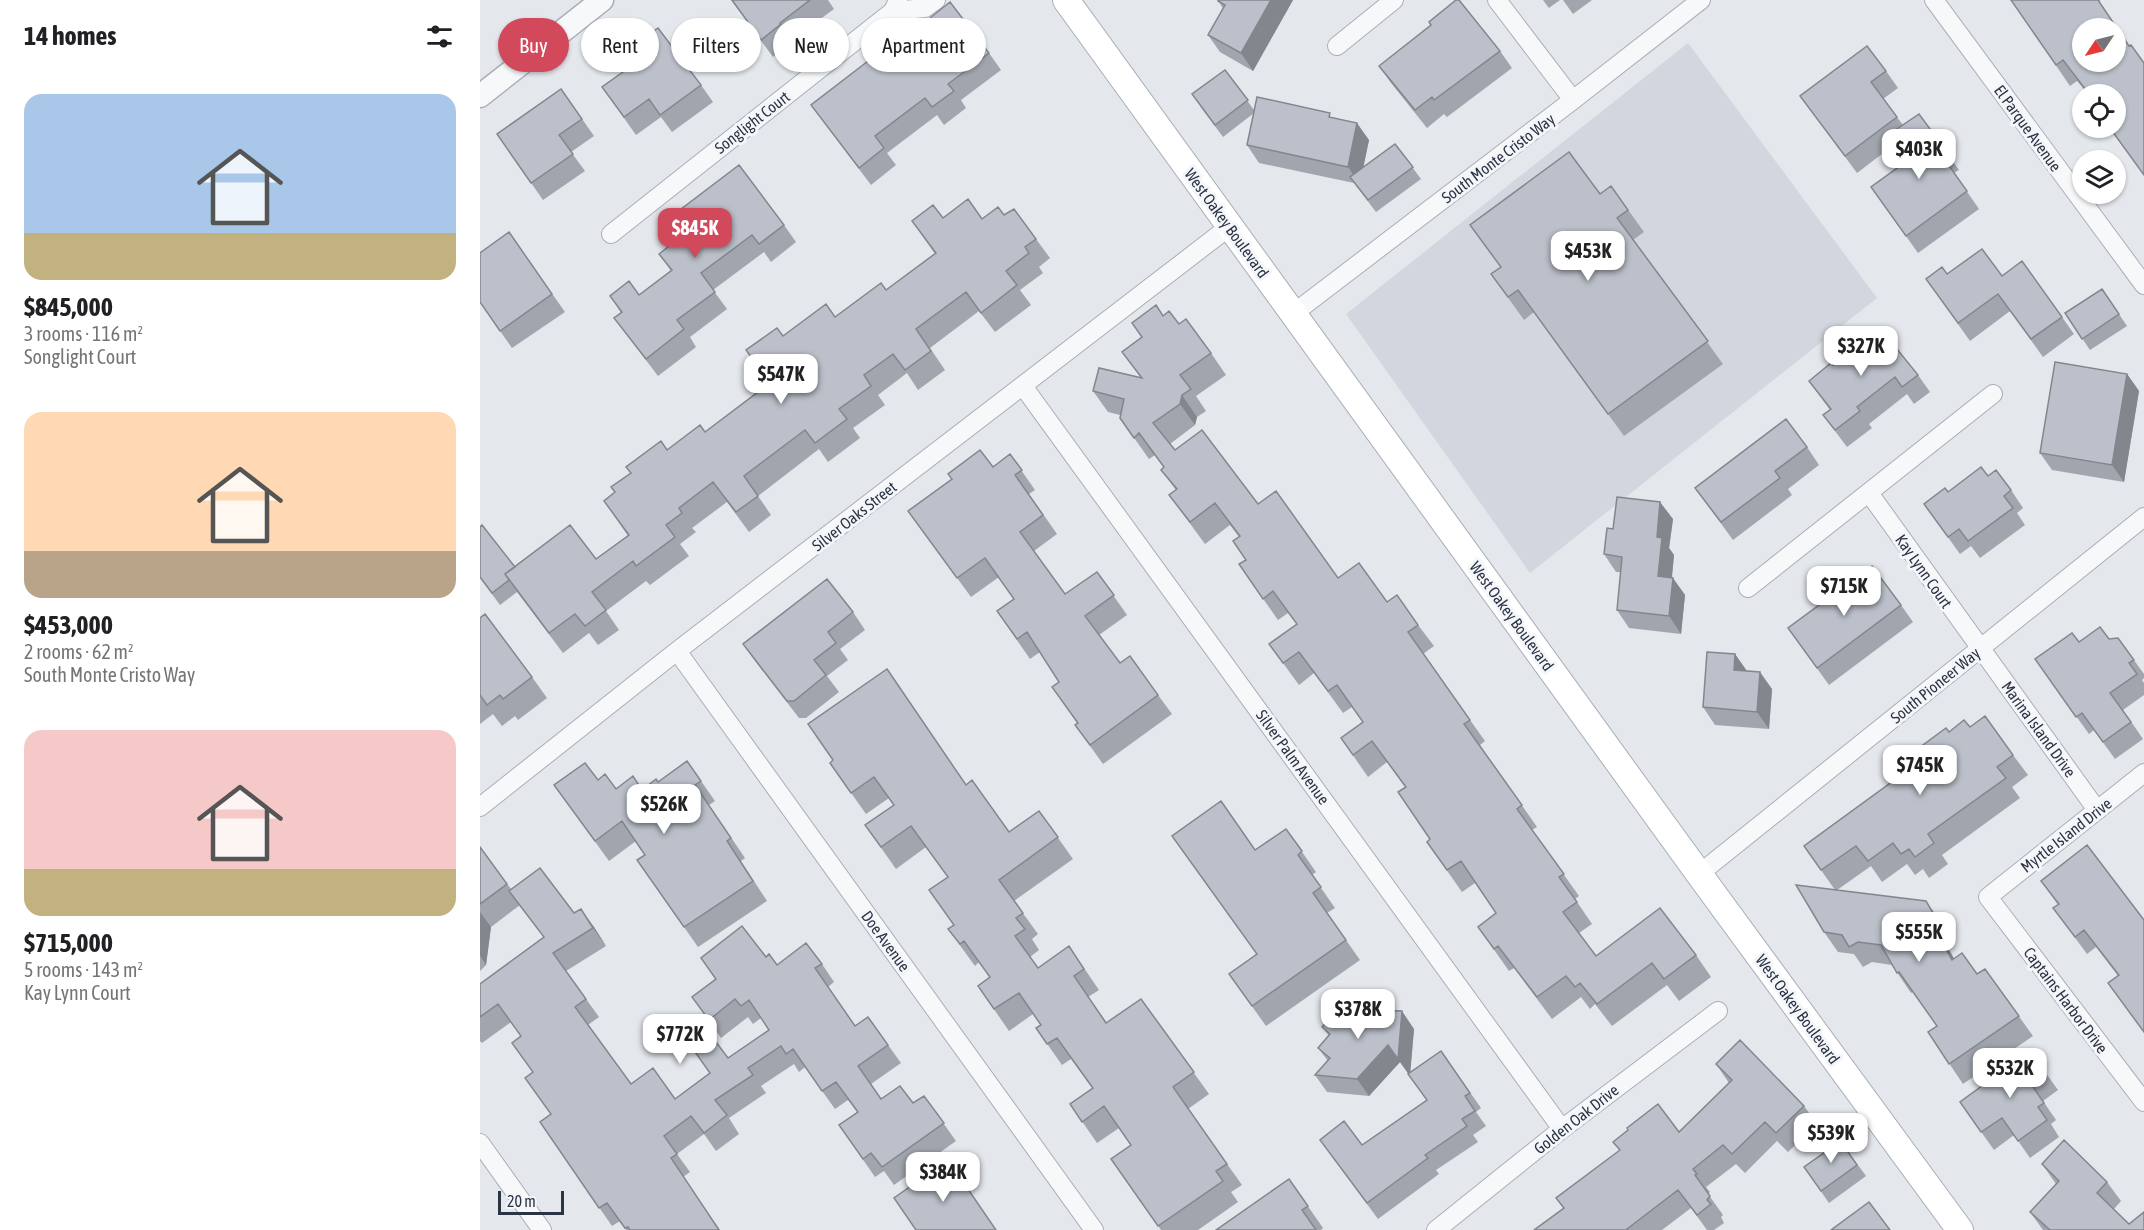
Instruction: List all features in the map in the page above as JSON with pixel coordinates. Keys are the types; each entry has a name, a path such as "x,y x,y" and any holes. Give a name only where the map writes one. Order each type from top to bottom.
{"main road":[{"name":"West Oakey Boulevard","path":"1066,0 1699,874 1960,1230"}],"street":[{"path":"480,96 602,0"},
{"name":"Songlight Court","path":"611,234 896,6 925,8 936,0"},
{"path":"1337,46 1395,0"},
{"path":"1497,0 1573,100"},
{"name":"South Monte Cristo Way","path":"1294,314 1701,0"},
{"name":"El Parque Avenue","path":"1934,0 2144,285"},
{"name":"Silver Oaks Street","path":"480,807 677,651 1229,227"},
{"name":"Silver Palm Avenue","path":"1023,386 1562,1129"},
{"path":"1748,588 1993,394"},
{"name":"Kay Lynn Court","path":"1869,493 1980,649"},
{"name":"South Pioneer Way","path":"1699,874 2144,517"},
{"name":"Marina Island Drive","path":"1980,649 2097,810"},
{"name":"Doe Avenue","path":"677,651 1094,1230"},
{"name":"Myrtle Island Drive","path":"1988,897 2144,773"},
{"name":"Captains Harbor Drive","path":"1988,897 2144,1102"},
{"name":"Golden Oak Drive","path":"1436,1230 1562,1129 1718,1011"},
{"path":"480,1143 542,1230"}],"shaded area":[{"path":"1688,43 1877,298 1530,573 1346,314"}],"building":[{"path":"732,0 810,0 787,18 773,18 773,30 761,40 761,18 745,18"},
{"path":"1218,0 1271,0 1241,53 1208,35 1225,5"},
{"path":"1459,0 1500,51 1434,100 1432,97 1415,110 1379,66 1431,25 1429,22"},
{"path":"2011,0 2098,0 2110,18 2072,18 2072,72 2063,60 2056,65"},
{"path":"950,2 962,18 930,18"},
{"path":"659,29 671,45 671,72 691,72 701,85 660,115 649,99 624,117 602,87 623,72 659,72"},
{"path":"2126,42 2144,63 2144,175 2117,138 2126,138 2126,84 2081,84 2072,72 2126,72"},
{"path":"1867,46 1886,71 1871,82 1897,117 1845,156 1800,96"},
{"path":"861,66 861,72 964,72 948,84 954,91 932,107 925,98 875,136 884,148 859,168 811,105"},
{"path":"1225,70 1248,100 1215,125 1192,94"},
{"path":"561,89 582,119 559,135 573,154 531,183 497,134"},
{"path":"1257,97 1330,113 1329,117 1357,123 1348,167 1247,145"},
{"path":"1919,114 1947,152 1942,156 1967,191 1906,236 1871,187 1915,155 1897,129"},
{"path":"1395,144 1413,167 1368,200 1350,177"},
{"path":"1569,152 1600,194 1611,186 1628,210 1617,218 1708,341 1608,414 1518,290 1508,297 1491,274 1501,267 1470,225"},
{"path":"739,165 784,225 759,244 752,235 701,273 715,292 677,320 684,329 646,359 614,318 622,312 610,296 629,281 639,295 672,270 659,254 689,230 676,213"},
{"path":"968,199 982,219 998,207 1004,215 1014,209 1036,239 1025,247 1029,253 1006,271 1017,285 981,313 966,292 916,329 931,351 905,370 893,354 864,375 871,386 839,409 847,419 815,443 805,430 744,476 758,496 736,512 713,482 679,508 682,513 666,525 675,537 636,566 633,561 592,592 606,610 585,626 575,614 549,633 505,574 570,525 596,559 629,535 604,501 615,492 611,487 631,473 626,467 661,441 667,450 700,425 705,432 770,383 746,350 777,328 783,336 826,304 835,317 881,283 886,290 936,253 912,221 933,205 943,218"},
{"path":"509,232 552,294 500,331 480,302 480,253"},
{"path":"1982,249 2002,276 2022,261 2062,317 2031,339 1998,294 1958,323 1926,279 1942,267 1947,274"},
{"path":"2102,289 2119,314 2082,339 2065,313"},
{"path":"1156,305 1163,316 1169,311 1179,324 1186,319 1211,353 1180,375 1191,389 1182,395 1180,404 1153,423 1175,450 1202,430 1258,504 1276,491 1338,578 1359,563 1387,602 1397,595 1418,625 1408,632 1470,720 1464,724 1522,805 1517,809 1564,874 1559,877 1577,902 1563,912 1596,956 1660,908 1696,955 1664,979 1652,963 1597,1004 1580,983 1575,987 1566,976 1537,997 1498,946 1494,949 1478,927 1496,913 1461,861 1447,870 1427,842 1430,839 1398,792 1406,787 1372,741 1353,755 1341,738 1363,722 1337,685 1328,691 1299,652 1283,663 1269,644 1297,624 1273,591 1263,599 1239,564 1246,560 1233,541 1240,536 1215,503 1190,522 1169,495 1177,489 1161,470 1164,467 1139,433 1134,438 1120,418 1124,399 1093,391 1099,368 1142,378 1122,352 1142,337 1132,323"},
{"path":"1880,328 1918,375 1902,387 1895,377 1857,407 1860,411 1835,430 1823,415 1831,409 1809,381"},
{"path":"2055,362 2127,374 2112,465 2040,453"},
{"path":"1786,419 1807,447 1775,471 1780,478 1721,522 1695,488"},
{"path":"980,450 993,467 1010,454 1022,470 1015,475 1043,515 1020,532 1065,594 1097,572 1114,595 1085,616 1120,663 1130,656 1158,695 1090,745 1075,725 1078,723 1052,687 1059,682 1027,632 1017,639 997,611 1014,599 985,558 957,578 908,511 952,479 948,474"},
{"path":"1981,467 1988,476 1996,470 2011,490 2004,496 2013,508 1968,541 1959,529 1948,537 1924,504 1945,488 1948,492"},
{"path":"1617,497 1660,502 1657,537 1662,538 1658,576 1673,578 1669,616 1617,610 1622,557 1604,554 1607,528 1613,529"},
{"path":"482,525 515,567 505,574 509,580 492,593 480,577 480,527"},
{"path":"1872,566 1901,605 1817,668 1788,628"},
{"path":"827,579 853,612 828,632 836,643 814,660 826,675 794,701 787,701 743,644"},
{"path":"485,614 532,677 503,699 500,695 487,705 480,695 480,618"},
{"path":"2100,627 2109,639 2118,638 2134,660 2129,663 2137,674 2110,693 2131,722 2103,742 2082,713 2076,717 2035,659 2072,633 2079,642"},
{"path":"1707,652 1735,654 1734,670 1760,672 1757,712 1703,707"},
{"path":"887,669 966,785 972,780 1009,832 1039,811 1058,837 999,880 1023,913 1016,918 1025,929 1015,936 1038,968 1069,946 1084,969 1074,976 1106,1023 1141,999 1194,1072 1173,1087 1227,1164 1216,1171 1223,1181 1158,1226 1111,1159 1131,1145 1104,1106 1082,1122 1070,1104 1093,1088 1057,1038 1047,1044 1036,1028 1041,1025 1019,993 994,1009 978,986 990,977 964,941 960,944 948,929 954,925 929,890 948,877 911,826 881,847 865,825 894,805 874,777 851,793 830,763 833,760 808,724"},
{"path":"1985,716 2013,755 1997,767 2006,778 1928,834 1934,843 1915,857 1909,849 1901,854 1893,843 1868,861 1856,846 1821,870 1804,846 1926,757 1919,748 1946,728 1949,732 1964,720 1970,727"},
{"path":"687,761 701,781 695,785 731,838 727,841 753,881 684,927 637,860 645,855 622,821 595,841 554,785 585,763 598,780 605,774 616,789 633,776 642,790 656,779 658,782"},
{"path":"1221,801 1255,850 1286,829 1302,851 1298,855 1321,887 1313,893 1346,940 1252,1006 1229,974 1257,954 1172,836"},
{"path":"2087,845 2144,920 2144,1032 2108,983 2119,975 2084,930 2075,937 2053,908 2059,904 2041,881"},
{"path":"480,847 507,884 480,904"},
{"path":"540,868 574,913 581,909 593,928 553,953 586,999 575,1007 631,1084 653,1068 675,1099 710,1073 683,1035 701,1022 728,1058 769,1030 749,1000 741,1006 735,999 709,1020 692,997 716,979 701,958 742,926 766,957 769,954 777,965 806,943 822,964 815,968 855,1026 868,1017 888,1045 858,1066 881,1099 900,1086 913,1103 924,1096 944,1123 882,1167 871,1153 863,1159 839,1125 858,1112 836,1082 822,1091 793,1049 786,1054 781,1046 748,1068 753,1075 715,1100 727,1115 704,1133 691,1116 664,1136 677,1154 671,1158 719,1230 630,1230 628,1227 625,1228 607,1203 599,1208 540,1122 551,1114 525,1078 533,1072 512,1043 521,1036 498,1004 480,1017 480,984 544,937 509,891"},
{"path":"1796,885 1926,901 1934,915 1932,925 1952,960 1962,953 1977,974 1985,969 2019,1016 1949,1064 1928,1032 1937,1026 1899,972 1897,973 1881,945 1858,942 1849,947 1842,935 1824,932"},
{"path":"1349,998 1362,1010 1402,1011 1398,1059 1388,1045 1357,1079 1315,1075 1330,1058 1318,1048 1330,1034 1322,1027"},
{"path":"1740,1040 1804,1106 1776,1133 1765,1122 1732,1154 1723,1145 1693,1169 1710,1196 1707,1200 1711,1204 1697,1215 1678,1190 1628,1230 1534,1230 1564,1208 1556,1198 1620,1150 1613,1142 1658,1104 1679,1132 1732,1080 1716,1064"},
{"path":"1441,1051 1470,1093 1465,1096 1475,1111 1462,1119 1467,1126 1425,1155 1428,1158 1367,1203 1320,1140 1344,1121 1362,1145 1427,1100 1408,1074"},
{"path":"2030,1051 2046,1073 2031,1084 2044,1103 2038,1107 2047,1120 2018,1141 2002,1118 1981,1132 1960,1102"},
{"path":"1837,1136 1857,1165 1821,1191 1804,1167 1825,1152 1821,1147"},
{"path":"2064,1140 2107,1182 2097,1193 2129,1224 2144,1212 2144,1230 2050,1230 2030,1212 2059,1181 2042,1164"},
{"path":"948,1160 996,1230 916,1230 894,1198"},
{"path":"1289,1179 1308,1206 1302,1210 1316,1230 1216,1230"},
{"path":"1869,1202 1890,1230 1831,1230"}]}
